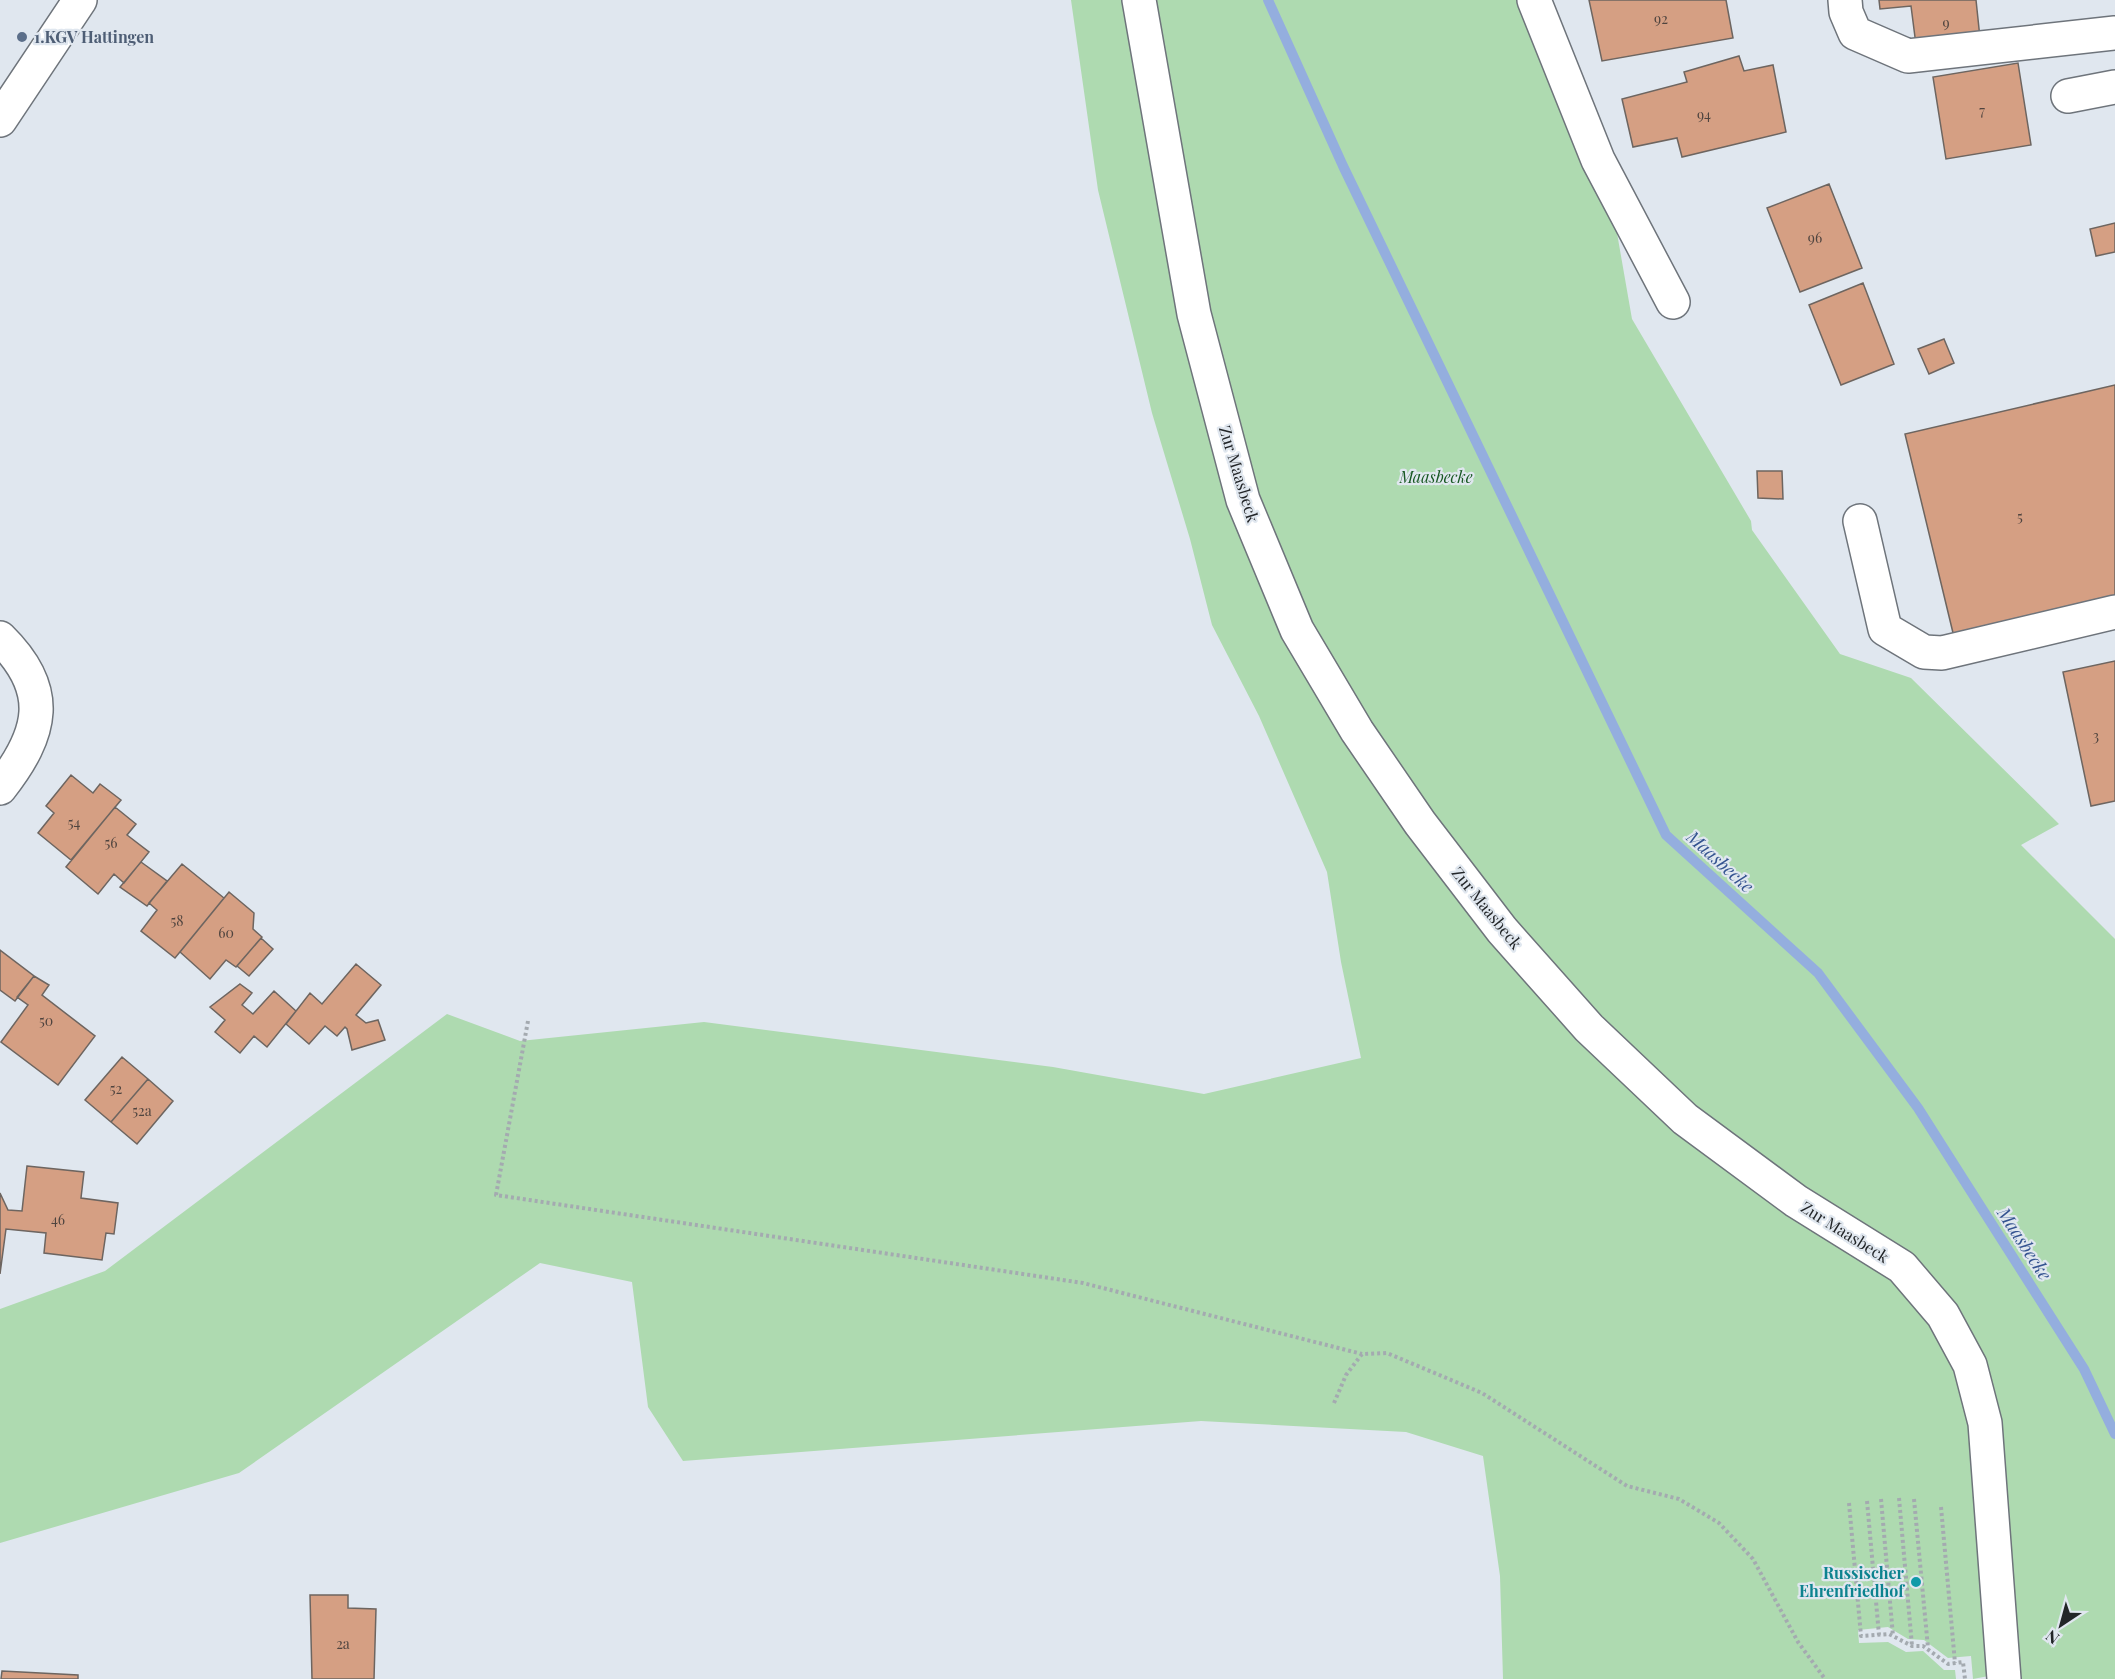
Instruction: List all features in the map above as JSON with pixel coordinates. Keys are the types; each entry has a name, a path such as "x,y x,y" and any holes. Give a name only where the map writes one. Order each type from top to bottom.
{"street":[{"path":"0,120 80,0"},
{"name":"Zur Maasbeck","path":"1139,0 1194,314 1244,501 1297,630 1358,731 1420,823 1503,930 1589,1028 1685,1119 1796,1201 1902,1267 1943,1315 1970,1365 1985,1423 2004,1679"},
{"path":"1534,0 1598,160 1672,302"},
{"path":"1845,0 1846,12 1855,33 1908,56 2115,33"},
{"path":"2068,96 2115,87"},
{"path":"1860,521 1885,629 1924,652 1942,653 2115,612"},
{"path":"0,638 15,652 31,678 36,698 36,719 32,737 0,788"}],"path":[{"path":"528,1021 496,1195 1083,1283 1362,1354 1387,1353 1463,1383 1482,1393 1627,1486 1679,1499 1719,1524 1754,1559 1798,1642 1825,1679"},
{"path":"1334,1403 1346,1375 1362,1354"},
{"path":"1899,1498 1912,1646"},
{"path":"1881,1499 1893,1636"},
{"path":"1914,1499 1928,1649"},
{"path":"1867,1501 1879,1635"},
{"path":"1849,1503 1861,1636 1889,1634 1912,1646 1923,1646 1948,1664 1963,1662 1965,1679"},
{"path":"1941,1506 1955,1663"}],"green space":[{"path":"1071,0 1517,0 1617,233 1632,319 1751,521 1752,530 1840,654 1911,678 2059,824 2021,845 2115,939 2115,1679 2016,1679 1993,1409 1979,1355 1951,1307 1917,1266 1801,1190 1686,1108 1596,1025 1516,936 1484,893 1472,907 1508,955 1640,1092 1788,1207 1888,1269 1932,1312 1957,1363 1975,1427 1994,1675 1973,1679 1971,1656 1948,1658 1924,1640 1908,1639 1888,1627 1858,1630 1859,1643 1888,1642 1906,1652 1923,1651 1944,1670 1955,1670 1956,1679 1503,1679 1500,1576 1483,1456 1406,1432 1201,1421 683,1461 648,1407 632,1282 540,1263 239,1473 0,1543 0,1309 105,1271 447,1014 520,1041 704,1022 1053,1067 1204,1094 1361,1058 1341,962 1327,872 1259,716 1212,625 1190,539 1152,413 1098,190"}],"building":[{"path":"1589,0 1726,0 1733,38 1602,61"},
{"path":"1879,0 1976,0 1980,38 1916,45 1911,6 1880,9"},
{"path":"1739,56 1744,71 1773,65 1786,132 1682,157 1677,138 1633,147 1622,99 1687,82 1684,72"},
{"path":"2018,63 2031,145 1946,159 1933,77"},
{"path":"1829,184 1862,268 1800,292 1767,208"},
{"path":"2115,223 2115,252 2096,256 2090,229"},
{"path":"1863,283 1894,364 1841,385 1809,305"},
{"path":"1944,339 1954,363 1929,374 1918,349"},
{"path":"2115,385 2115,599 1954,637 1905,434"},
{"path":"1757,471 1782,471 1783,499 1758,498"},
{"path":"2115,661 2115,801 2091,806 2063,672"},
{"path":"71,775 93,793 100,784 121,800 71,860 38,833 54,813 46,806"},
{"path":"115,807 136,824 127,835 149,852 124,883 114,874 98,894 66,867"},
{"path":"141,862 167,881 147,906 120,887"},
{"path":"182,864 224,898 175,958 141,931 157,910 149,903"},
{"path":"229,892 254,913 253,929 262,937 236,967 226,960 210,979 180,952"},
{"path":"261,938 273,949 249,976 237,966"},
{"path":"0,950 34,976 15,1001 0,990"},
{"path":"356,964 381,985 356,1015 366,1023 378,1020 385,1040 352,1050 345,1027 337,1036 325,1026 309,1044 286,1024 310,993 322,1004"},
{"path":"34,976 49,985 42,995 95,1036 58,1085 1,1042 28,1005 17,997"},
{"path":"240,984 252,993 242,1005 253,1014 274,991 296,1011 267,1047 254,1036 240,1053 215,1032 225,1020 210,1007"},
{"path":"122,1057 148,1079 111,1122 85,1100"},
{"path":"148,1079 173,1101 137,1144 111,1122"},
{"path":"27,1166 84,1172 81,1198 118,1203 114,1234 106,1233 102,1260 44,1253 46,1233 6,1229 0,1274 0,1193 8,1210 22,1211"},
{"path":"310,1595 348,1595 348,1608 376,1609 374,1679 312,1679"},
{"path":"2,1671 78,1675 78,1679 1,1679"}],"waterway":[{"name":"Maasbecke","path":"1268,0 1343,166 1666,835 1818,973 1918,1108 2084,1369 2115,1434"}],"place":[{"name":"1.KGV Hattingen","path":"22,37"},
{"name":"Russischer Ehrenfriedhof","path":"1916,1582"}]}
